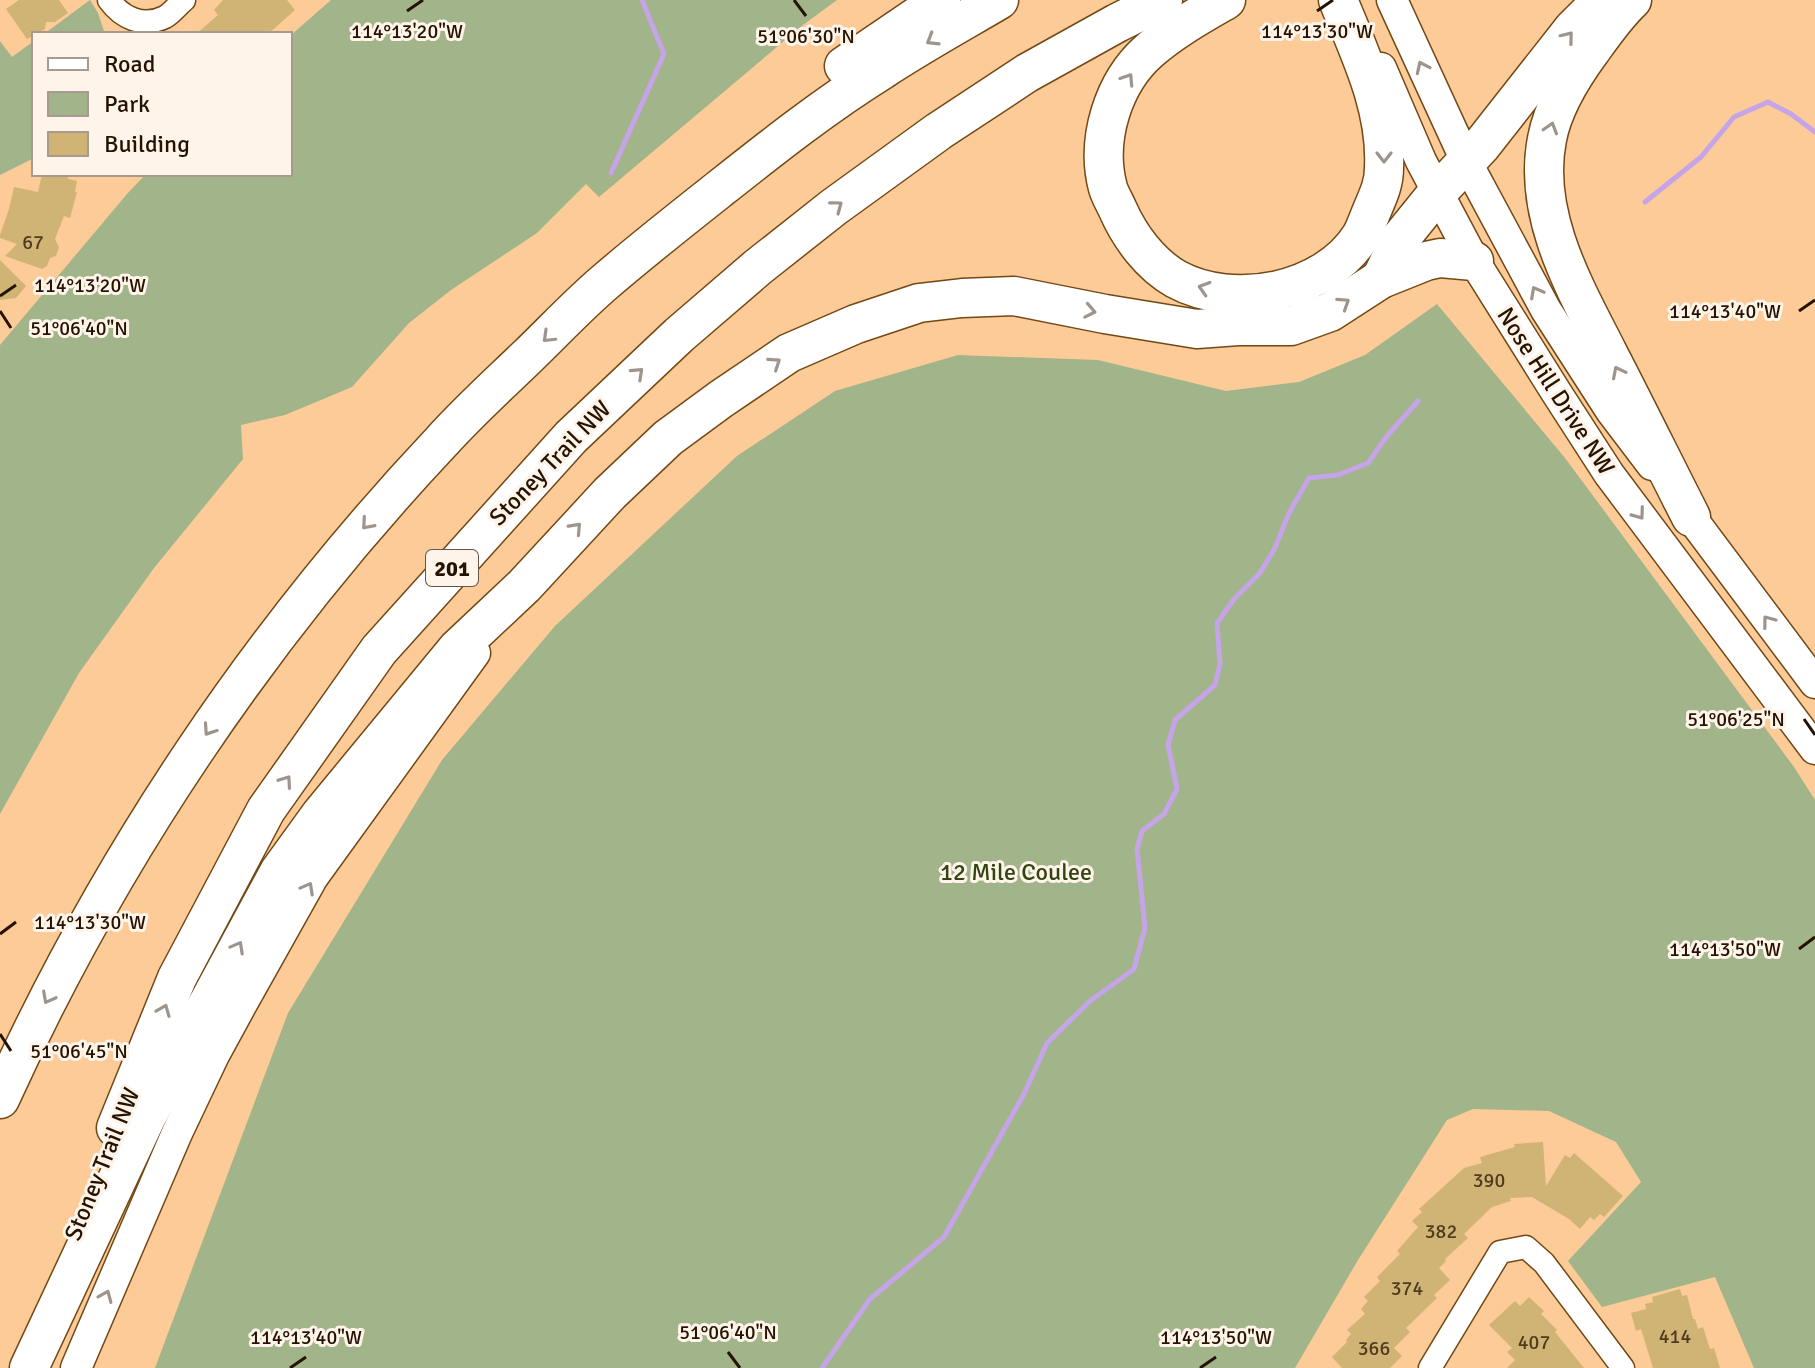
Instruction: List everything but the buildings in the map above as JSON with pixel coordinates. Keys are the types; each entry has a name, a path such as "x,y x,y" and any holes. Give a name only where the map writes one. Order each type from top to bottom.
{"highway":[{"path":"604,283 668,201 809,91 941,0"},
{"path":"0,1099 84,929 213,724 269,644 364,527 443,439 604,283 789,135 880,70 999,0"},
{"name":"Stoney Trail NW","path":"19,1368 177,978 266,810 379,650 571,437 679,335 758,267 939,131 1027,73 1163,0"},
{"path":"1226,0 1172,33 1138,63 1117,95 1107,125 1104,151 1108,188 1124,222 1147,255 1176,279 1211,292 1277,292 1311,279 1330,267 1360,238 1383,185 1384,146 1379,107 1350,13"},
{"path":"1381,279 1400,239 1510,111 1573,29 1602,0"},
{"path":"1632,0 1573,75 1558,104 1547,139 1544,170 1547,208 1579,296 1691,517"},
{"path":"29,1368 146,1118 279,872 321,814 457,649 524,586 610,493 668,438 789,353 856,324 919,303 1014,296 1197,329 1291,326 1330,312 1381,279 1440,258 1474,261"}],"street":[{"path":"109,0 125,17 146,22 165,17 184,0"},
{"name":"Nose Hill Drive NW","path":"1394,6 1467,163 1546,310 1611,411 1815,683"},
{"name":"Nose Hill Drive NW","path":"1350,13 1421,161 1474,261 1609,474 1815,749"},
{"path":"76,1368 208,1068 313,877 524,586"},
{"path":"1430,1368 1500,1252 1526,1247 1544,1263 1623,1368"}],"green space":[{"path":"90,0 104,32 47,32"},
{"path":"331,0 837,0 803,25 599,197 586,184 537,233 451,290 409,323 352,387 285,415 241,425 243,459 154,568 79,673 0,814 0,345 144,176 292,176 292,34"},
{"path":"0,41 12,57 32,42 32,159 0,175"},
{"name":"12 Mile Coulee","path":"1437,304 1565,458 1794,767 1815,800 1815,1368 1754,1368 1715,1277 1602,1307 1568,1261 1641,1182 1616,1142 1549,1111 1473,1109 1447,1120 1358,1260 1295,1368 155,1368 288,1013 442,760 555,626 737,456 835,391 958,355 1098,360 1226,391 1299,382 1365,355"}],"waterway":[{"path":"611,173 664,54 642,0"},
{"path":"1645,202 1701,157 1734,117 1768,102 1815,132"},
{"path":"822,1368 870,1299 944,1237 1024,1094 1047,1043 1090,1001 1134,969 1145,928 1137,849 1142,831 1164,814 1177,789 1168,745 1175,720 1215,685 1220,664 1217,623 1234,599 1260,573 1309,478 1338,475 1368,463 1418,401"}]}
